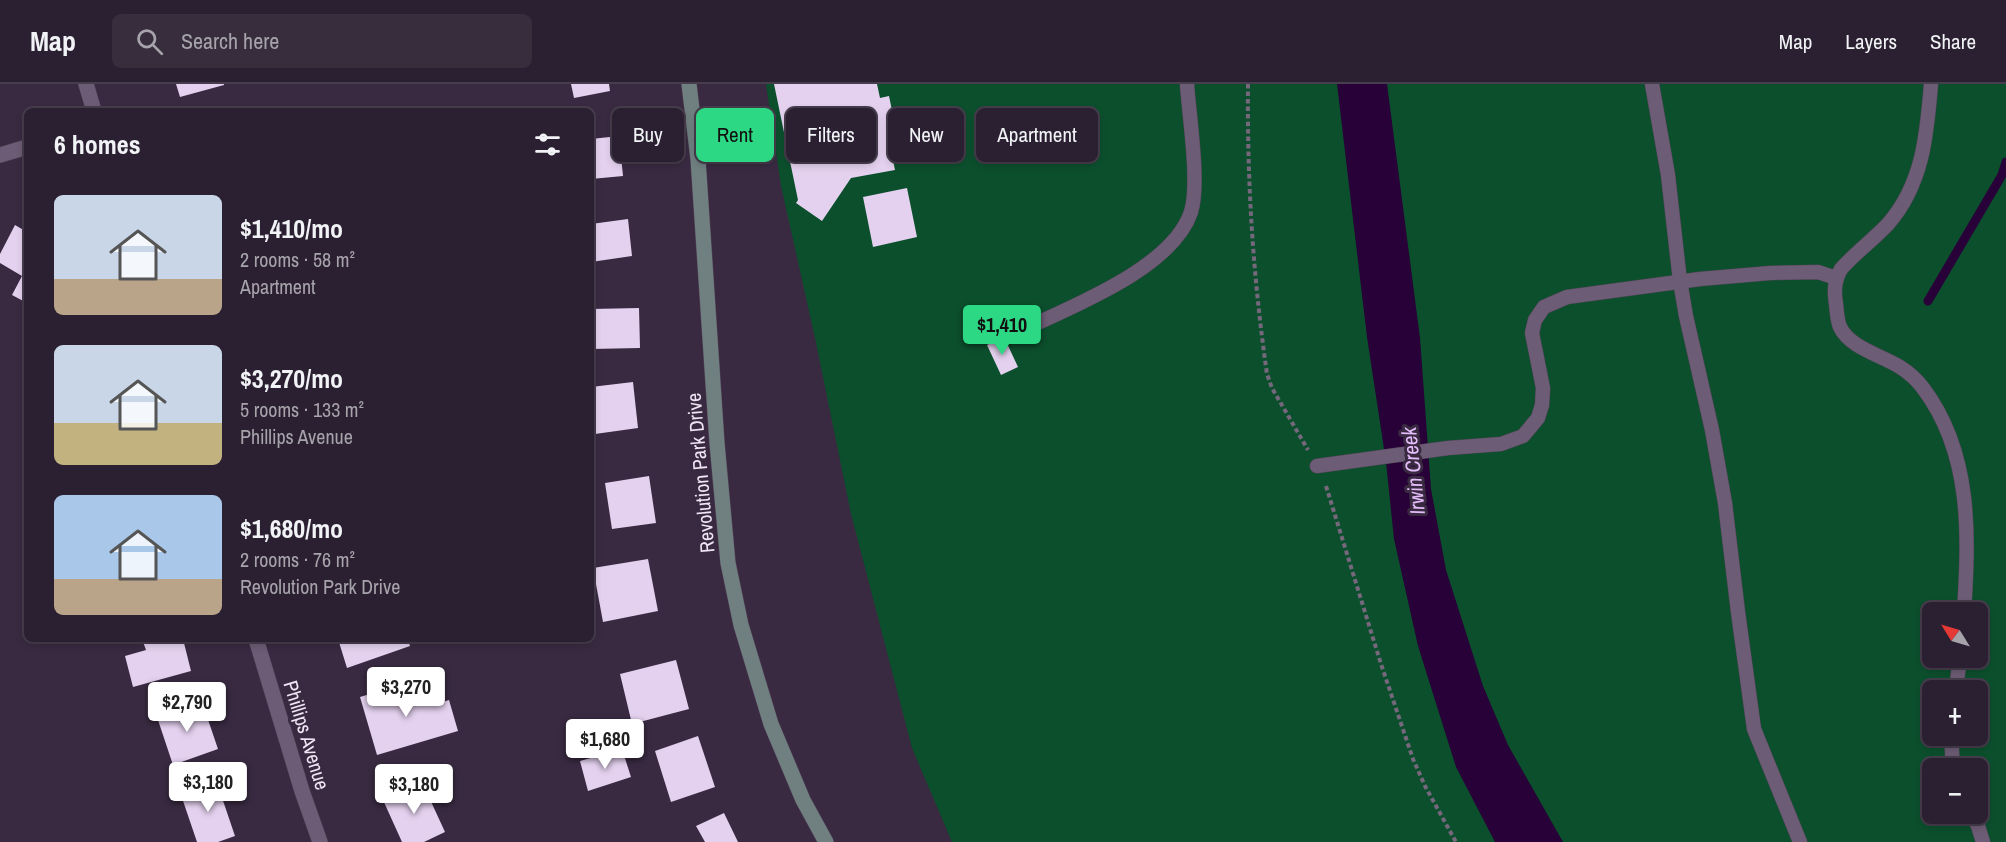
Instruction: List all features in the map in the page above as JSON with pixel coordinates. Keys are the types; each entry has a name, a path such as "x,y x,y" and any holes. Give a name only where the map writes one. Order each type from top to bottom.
{"street":[{"path":"86,84 93,108"},
{"name":"Revolution Park Drive","path":"689,84 698,159 717,443 728,563 741,625 771,724 803,800 826,842"},
{"path":"0,155 24,148"},
{"name":"Phillips Avenue","path":"257,642 302,791 320,842"}],"lane":[{"path":"1014,334 1132,275 1163,251 1181,230 1191,212 1194,184 1187,84"},
{"path":"1652,84 1668,175 1680,281 1725,503 1754,729 1800,842"},
{"path":"1932,84 1924,150 1914,183 1889,222 1847,262 1836,278 1834,293 1841,329 1851,340 1913,377 1929,397 1948,430 1960,471 1965,508 1964,602"},
{"path":"1317,466 1448,448 1501,444 1523,436 1534,424 1542,405 1543,388 1532,333 1535,320 1544,307 1567,297 1680,281 1770,273 1818,272 1836,278"},
{"path":"1977,824 1983,842"}],"green space":[{"path":"766,84 2006,84 2006,842 952,842 912,748 851,514 781,186 774,138 774,108 770,108"}],"water":[{"name":"Irwin Creek","path":"1337,84 1387,84 1420,338 1431,489 1446,570 1483,686 1508,745 1563,842 1495,842 1456,767 1418,646 1394,539"}],"building":[{"path":"176,84 224,84 224,85 180,97"},
{"path":"571,84 609,84 610,91 574,98"},
{"path":"774,84 877,84 880,98 889,96 892,108 888,108 888,162 893,162 895,170 851,178 822,221 796,203 798,200 790,162 876,162 876,108 786,108 786,142"},
{"path":"612,137 612,162 622,162 623,176 594,179 594,139"},
{"path":"907,188 917,237 873,247 863,197"},
{"path":"628,219 632,256 594,262 594,224"},
{"path":"15,225 24,230 24,301 12,295 22,276 0,263 0,254"},
{"path":"639,308 640,348 594,349 594,309"},
{"path":"1004,337 1018,367 1001,375 987,345"},
{"path":"633,382 638,428 595,434 594,387"},
{"path":"649,476 656,523 612,529 605,483"},
{"path":"648,559 658,611 603,622 594,568"},
{"path":"143,642 184,642 191,671 133,687 125,656 146,650"},
{"path":"339,642 409,642 410,646 347,668"},
{"path":"676,660 689,709 632,724 620,674"},
{"path":"430,683 436,704 449,700 458,731 377,755 360,697 396,686 398,693"},
{"path":"202,702 218,749 173,765 157,717"},
{"path":"698,736 715,787 671,802 655,751"},
{"path":"622,749 631,777 588,791 580,761"},
{"path":"216,780 235,836 218,842 197,842 180,792"},
{"path":"422,782 445,832 424,842 402,842 383,800"},
{"path":"724,813 738,842 705,842 696,826"}],"waterway":[{"path":"1928,301 2002,175 2006,162"}]}
